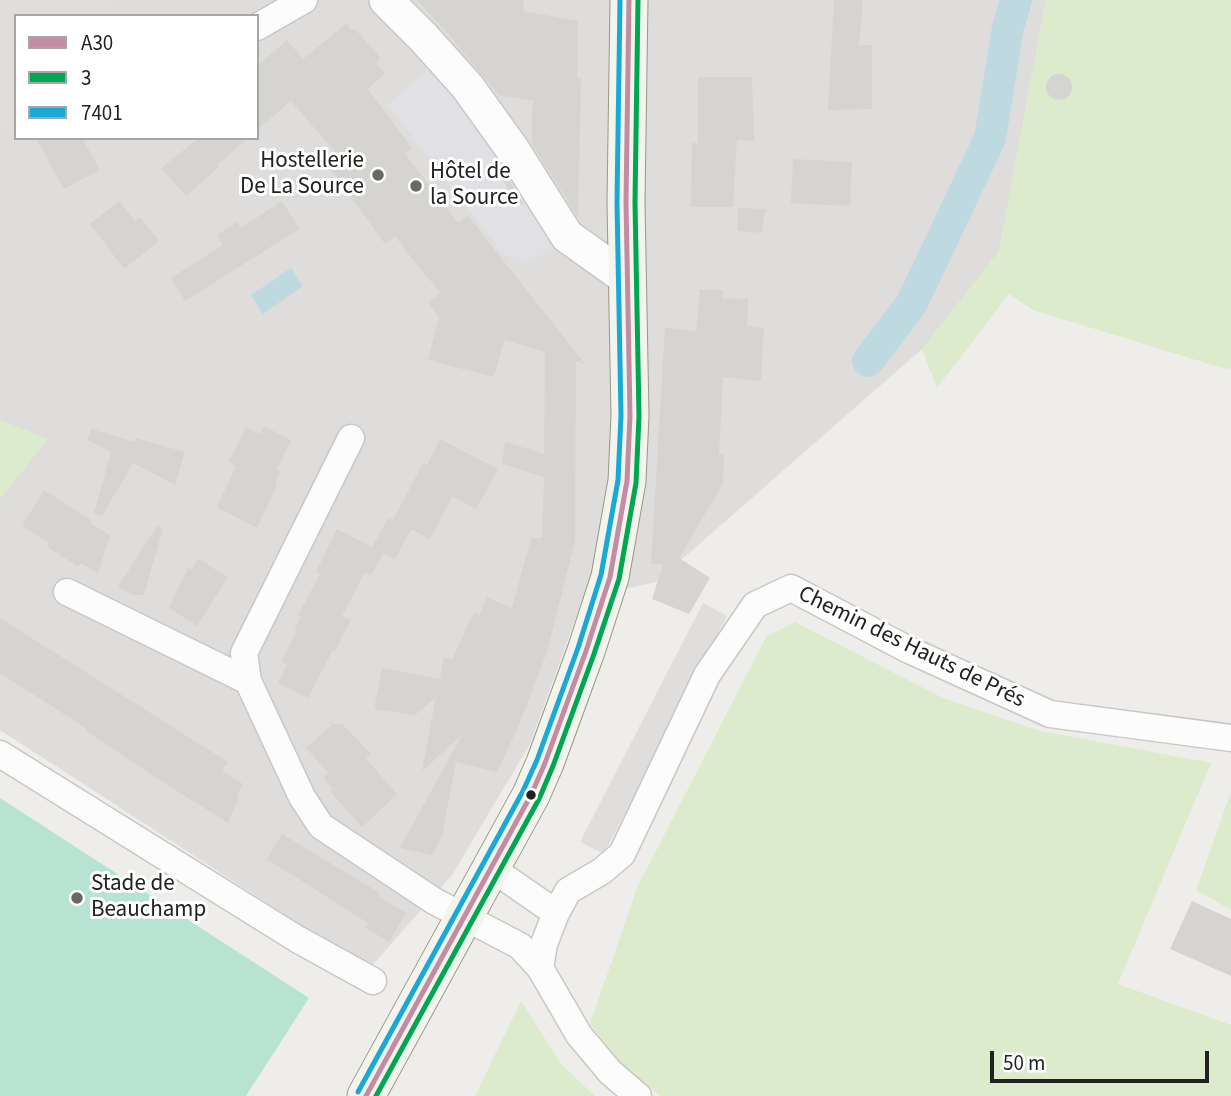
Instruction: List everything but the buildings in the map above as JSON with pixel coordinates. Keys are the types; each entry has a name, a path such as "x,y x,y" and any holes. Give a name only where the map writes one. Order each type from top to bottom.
{"main road":[{"path":"366,1096 477,923 491,868 545,763 610,577 627,481 629,416 626,202 629,0"}],"street":[{"path":"259,26 304,0"},
{"path":"386,0 424,37 467,86 513,149 567,236 626,278"},
{"path":"351,438 244,653 248,681 302,797 321,825 434,901 520,946 540,968 579,1035 610,1072 638,1096"},
{"name":"Chemin des Hauts de Prés","path":"556,913 568,891 602,871 622,854 706,674 755,605 791,587 906,649 1050,715 1230,737"},
{"path":"67,592 248,681"},
{"path":"0,754 286,932 373,981"},
{"path":"491,868 556,913 544,944 540,968"}],"shaded area":[{"path":"0,0 1046,0 999,252 922,349 656,582 583,598 530,744 452,875 369,969 0,730"},
{"path":"0,0 108,0 108,14 14,14 14,126 3,132 0,127"},
{"path":"433,65 558,247 526,262 503,254 388,105"},
{"path":"703,603 727,616 604,854 580,842"}],"green space":[{"path":"1046,0 1231,0 1231,369 1033,310 1009,294 937,388 922,349 999,251"},
{"path":"0,420 48,439 0,499"},
{"path":"795,622 941,697 1036,730 1211,763 1118,984 1231,1025 1231,1096 660,1096 624,1067 590,1024 637,888 766,637"},
{"path":"1231,792 1231,910 1196,890"},
{"name":"Stade de Beauchamp","path":"0,798 309,998 246,1096 0,1096"},
{"path":"521,1001 561,1064 595,1096 475,1096"}],"water":[{"path":"291,268 303,286 263,314 251,295"}],"waterway":[{"path":"868,361 912,303 990,138 1008,27 1016,0"}],"transit line":[{"name":"7401","path":"358,1092 523,791 578,648 601,575 618,480 621,416 617,202 620,0"},
{"name":"A30","path":"366,1096 531,795 586,651 610,577 627,481 630,416 626,202 629,0"},
{"name":"3","path":"376,1096 539,799 594,654 619,579 636,483 639,416 635,202 638,0"}],"place":[{"name":"Hostellerie De La Source","path":"378,175"},
{"name":"Hôtel de la Source","path":"416,186"},
{"name":"Stade de Beauchamp","path":"77,898"}]}
